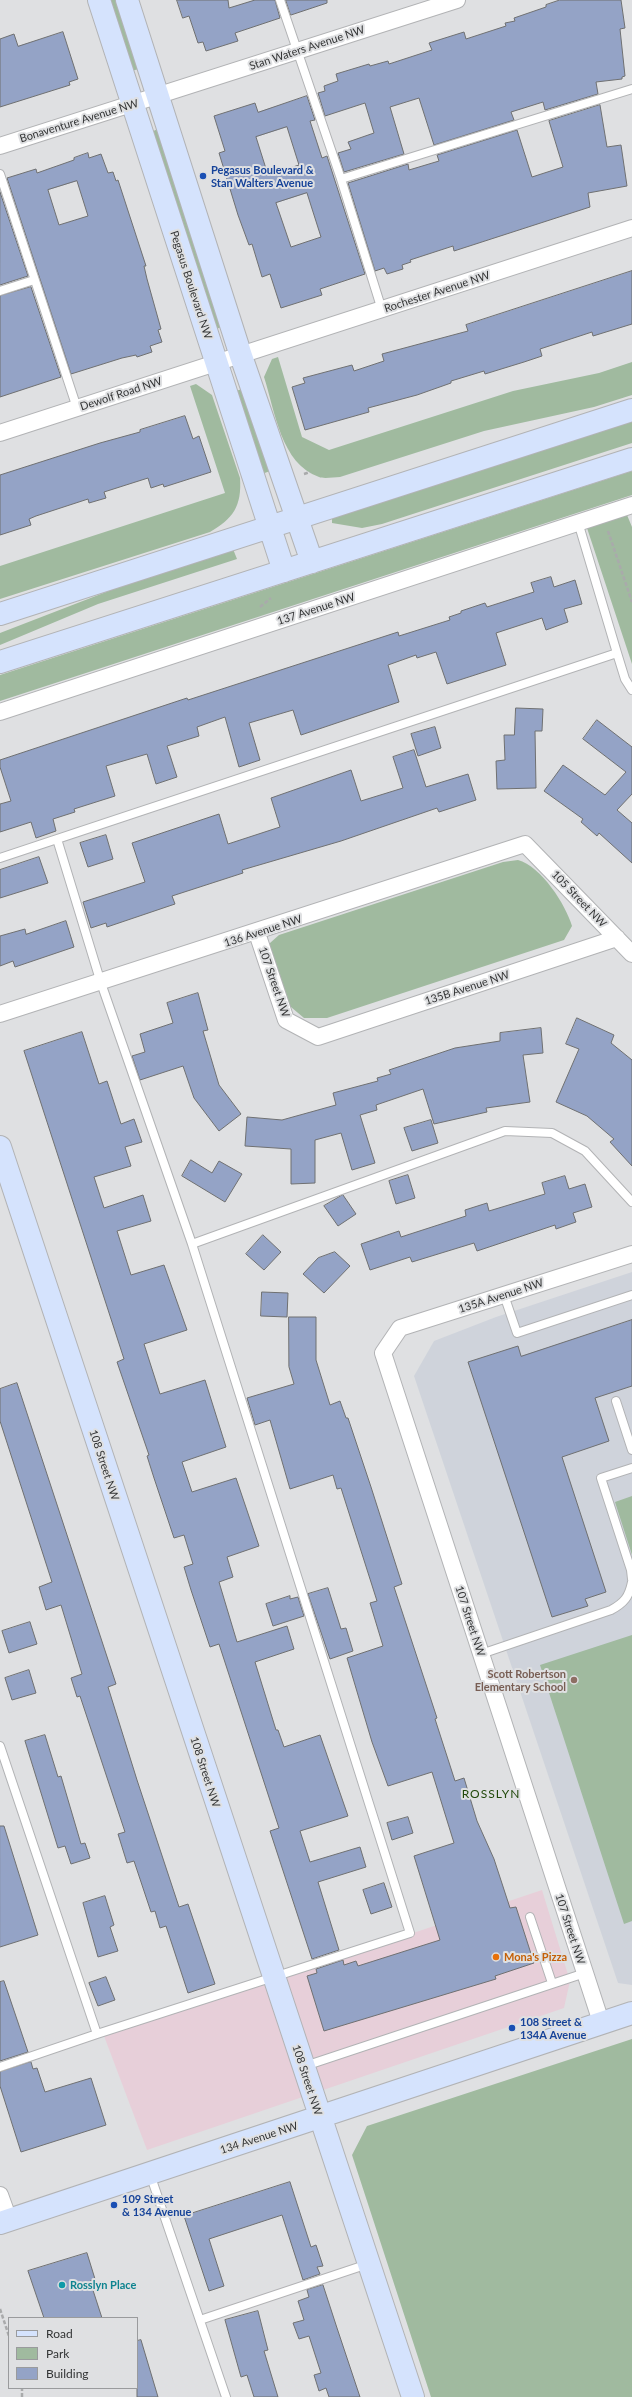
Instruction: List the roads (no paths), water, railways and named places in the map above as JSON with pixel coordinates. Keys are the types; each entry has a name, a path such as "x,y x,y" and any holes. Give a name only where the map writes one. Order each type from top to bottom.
{"street":[{"name":"Pegasus Boulevard NW","path":"99,0 284,571"},
{"path":"127,0 242,356 312,562"},
{"name":"Stan Waters Avenue NW","path":"158,96 457,0"},
{"name":"Bonaventure Avenue NW","path":"0,146 158,96"},
{"name":"Rochester Avenue NW","path":"242,356 632,228"},
{"name":"Dewolf Road NW","path":"0,433 242,356"},
{"path":"0,614 632,410"},
{"path":"0,662 632,459"},
{"name":"137 Avenue NW","path":"0,712 632,504"},
{"name":"136 Avenue NW","path":"0,1014 257,933 526,844"},
{"name":"105 Street NW","path":"526,844 632,954"},
{"name":"107 Street NW","path":"257,933 286,1020 318,1037"},
{"name":"135B Avenue NW","path":"318,1037 616,938"},
{"name":"108 Street NW","path":"0,1147 272,1976 413,2397"},
{"name":"135A Avenue NW","path":"383,1354 400,1328 632,1254"},
{"name":"107 Street NW","path":"383,1354 602,2025"},
{"name":"134 Avenue NW","path":"5,2221 602,2025 632,2013"},
{"path":"0,2195 5,2221"}],"lane":[{"path":"280,0 299,50 342,179 382,310"},
{"path":"342,179 632,89"},
{"path":"0,174 77,408"},
{"path":"0,290 34,280"},
{"path":"578,522 625,679 632,690"},
{"path":"0,858 617,653"},
{"path":"0,2067 272,1976 410,1933 192,1244 101,983 57,840"},
{"path":"192,1244 505,1131 552,1133 585,1151 632,1202"},
{"path":"504,1295 517,1333 632,1295"},
{"path":"616,1401 632,1450"},
{"path":"632,1468 601,1478 631,1570 632,1579"},
{"path":"481,1654 612,1610 623,1604 630,1593 632,1582"},
{"path":"0,1746 97,2034"},
{"path":"530,1917 552,1983"},
{"path":"303,2067 585,1973"},
{"path":"150,2174 226,2397"},
{"path":"200,2320 369,2264"}],"place":[{"name":"Pegasus Boulevard & Stan Walters Avenue","path":"203,176"},
{"name":"Scott Robertson Elementary School","path":"574,1680"},
{"name":"Mona's Pizza","path":"496,1957"},
{"name":"108 Street & 134A Avenue","path":"512,2028"},
{"name":"109 Street & 134 Avenue","path":"114,2205"},
{"name":"Rosslyn Place","path":"62,2285"}],"district":[{"name":"ROSSLYN","path":"491,1794"}]}
